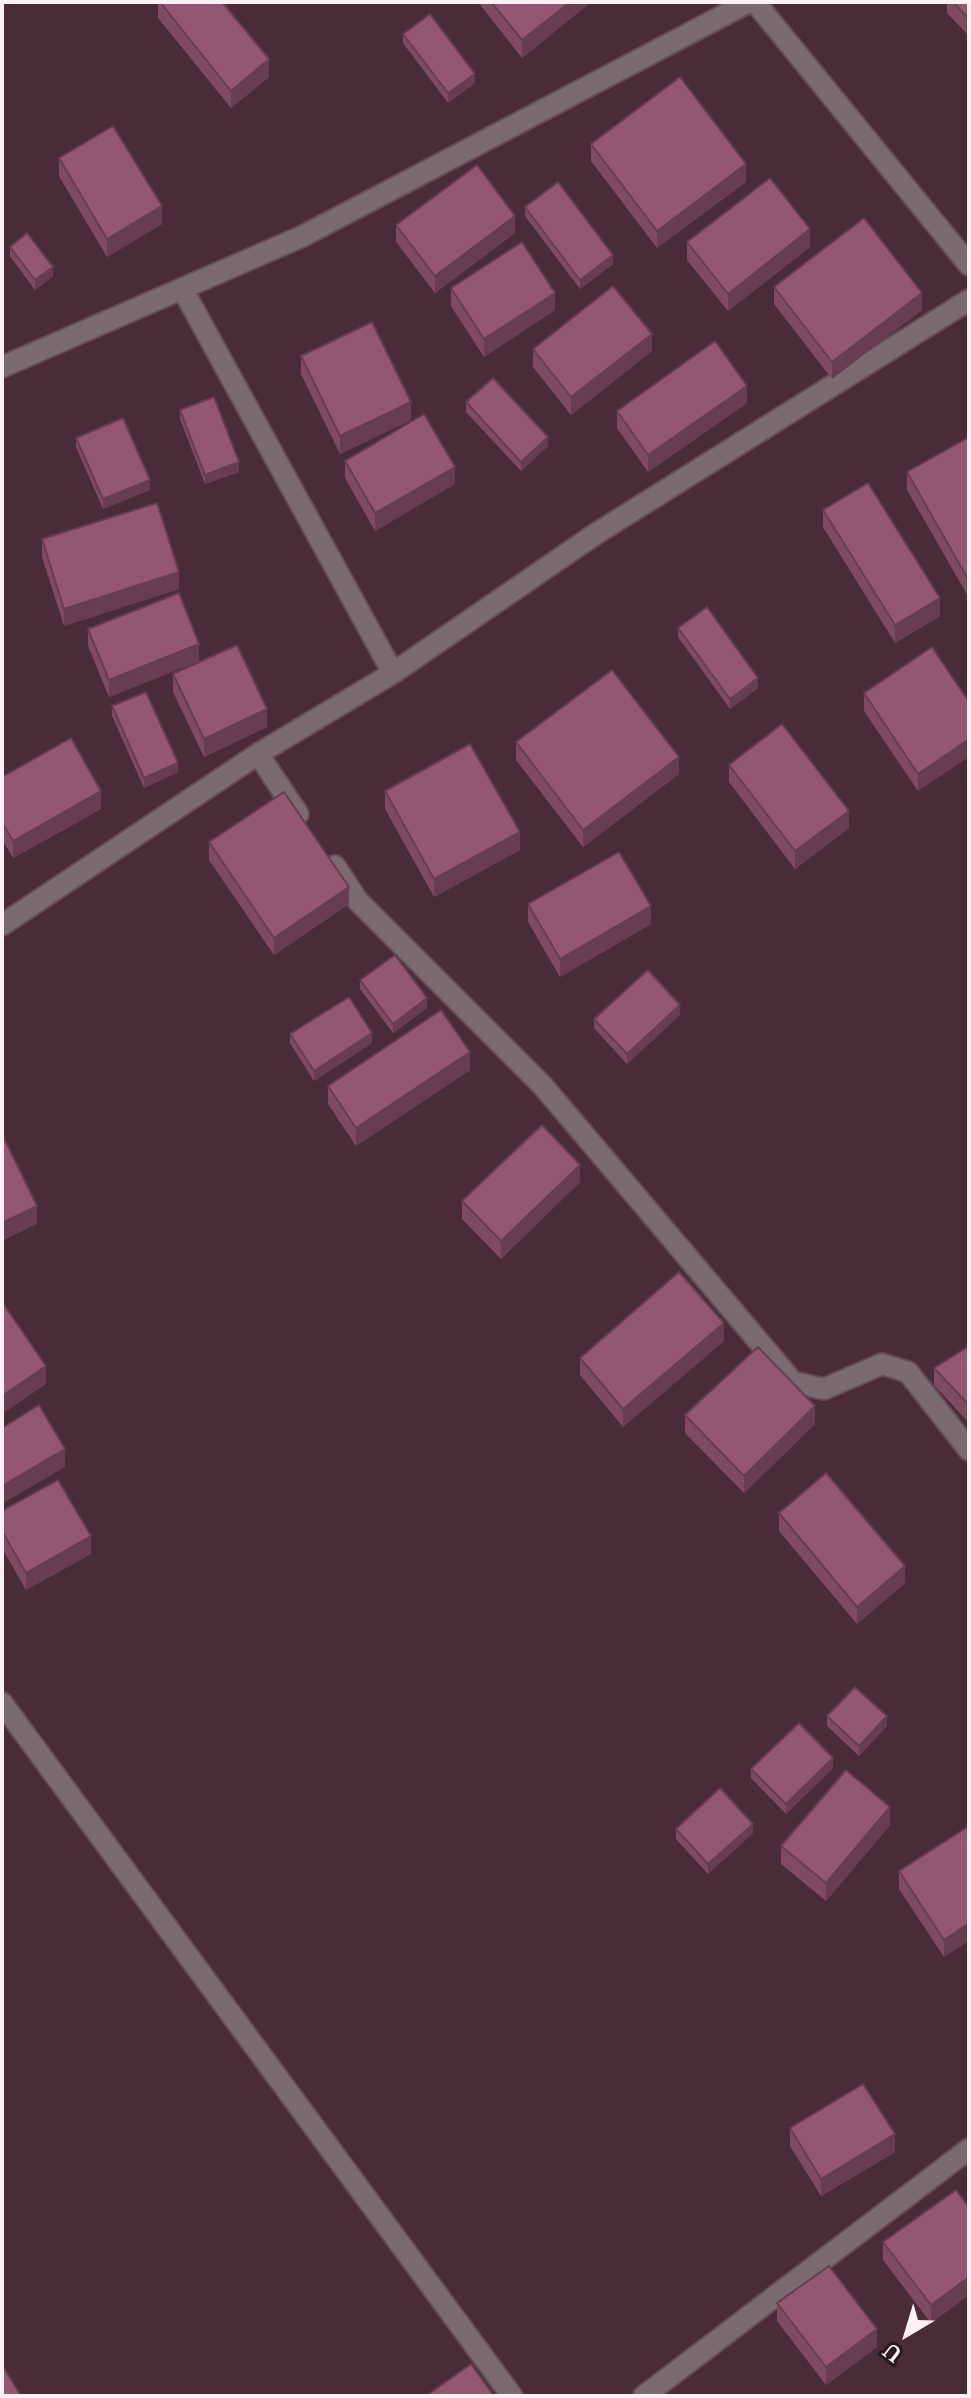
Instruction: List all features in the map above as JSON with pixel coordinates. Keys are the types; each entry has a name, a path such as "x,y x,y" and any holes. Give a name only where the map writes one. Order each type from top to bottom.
{"street":[{"path":"2,367 303,236 752,2 969,265"},
{"path":"183,290 393,673"},
{"path":"2,925 258,754 393,673 594,535 969,300"},
{"path":"258,754 308,827"},
{"path":"325,852 358,901 543,1086 793,1382 824,1389 882,1364 908,1372 969,1450"},
{"path":"2,1703 512,2396"},
{"path":"644,2396 969,2149"}],"building":[{"path":"160,2 222,2 269,59 231,91"},
{"path":"491,2 570,2 522,40"},
{"path":"953,2 969,2 969,19"},
{"path":"430,14 475,74 448,93 403,34"},
{"path":"680,77 746,164 657,231 591,144"},
{"path":"113,126 162,206 107,239 59,158"},
{"path":"477,165 515,216 435,276 396,225"},
{"path":"770,178 810,229 728,294 687,242"},
{"path":"558,182 613,255 580,280 525,207"},
{"path":"864,218 922,293 832,362 774,287"},
{"path":"27,233 53,267 35,280 10,247"},
{"path":"522,242 555,293 484,339 451,288"},
{"path":"613,286 652,334 571,397 533,349"},
{"path":"372,322 411,402 340,436 301,356"},
{"path":"715,341 747,386 648,455 617,411"},
{"path":"493,378 548,437 521,462 466,402"},
{"path":"214,397 239,462 205,475 180,410"},
{"path":"424,414 455,467 375,513 345,461"},
{"path":"123,418 150,480 103,499 76,438"},
{"path":"969,437 969,581 907,472"},
{"path":"868,483 940,598 895,625 823,510"},
{"path":"157,503 179,572 64,609 42,539"},
{"path":"179,593 199,644 109,680 88,629"},
{"path":"707,607 758,678 730,699 678,628"},
{"path":"237,645 267,709 204,739 173,674"},
{"path":"932,647 969,702 969,739 918,774 864,693"},
{"path":"612,670 679,757 583,830 516,742"},
{"path":"146,692 178,763 144,778 112,706"},
{"path":"782,724 849,811 795,851 729,765"},
{"path":"71,738 101,791 13,841 2,822 2,777"},
{"path":"470,744 520,832 434,879 385,791"},
{"path":"284,792 349,887 274,938 209,842"},
{"path":"619,852 651,906 560,959 528,904"},
{"path":"395,955 427,998 393,1024 360,980"},
{"path":"648,970 680,1005 627,1054 594,1019"},
{"path":"349,997 372,1033 314,1071 290,1034"},
{"path":"441,1010 470,1052 356,1128 328,1086"},
{"path":"542,1125 580,1165 501,1241 462,1201"},
{"path":"2,1134 37,1206 2,1223"},
{"path":"679,1272 724,1323 623,1409 580,1358"},
{"path":"2,1302 46,1366 2,1396"},
{"path":"969,1346 969,1405 934,1368"},
{"path":"758,1347 815,1406 744,1476 685,1415"},
{"path":"39,1405 65,1449 2,1486 2,1428"},
{"path":"826,1473 905,1566 857,1607 779,1513"},
{"path":"58,1480 91,1536 26,1573 2,1531 2,1511"},
{"path":"855,1687 887,1716 859,1746 827,1716"},
{"path":"799,1723 833,1758 786,1804 751,1769"},
{"path":"846,1770 890,1807 826,1883 781,1846"},
{"path":"720,1788 753,1824 708,1864 676,1829"},
{"path":"969,1826 969,1923 944,1940 899,1871"},
{"path":"863,2084 895,2134 821,2179 790,2128"},
{"path":"956,2190 969,2207 969,2277 931,2305 883,2242"},
{"path":"829,2266 877,2329 826,2367 777,2303"},
{"path":"471,2364 494,2396 426,2396"},
{"path":"2,2365 21,2396 2,2396"}]}
